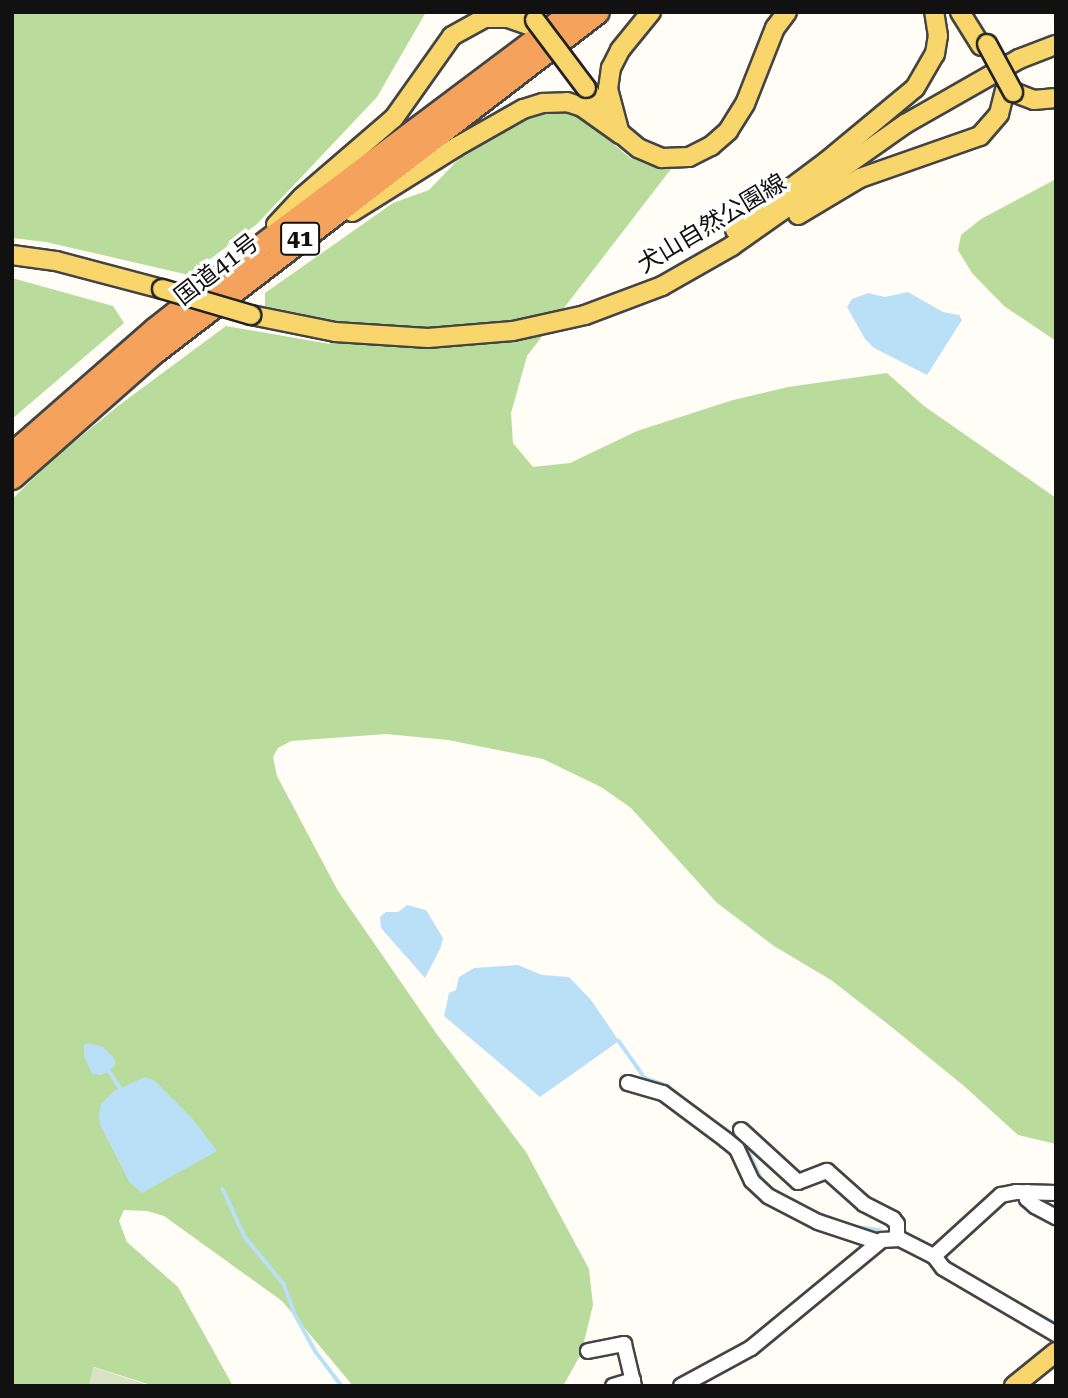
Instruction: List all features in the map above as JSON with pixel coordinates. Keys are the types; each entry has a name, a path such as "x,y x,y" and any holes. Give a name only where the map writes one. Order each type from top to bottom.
{"highway":[{"name":"国道41号","path":"12,453 155,328 255,249 571,12"},
{"name":"国道41号","path":"12,478 155,352 598,12"}],"main road":[{"path":"620,134 608,89 611,68 620,50 651,12"},
{"path":"284,251 523,109 543,103 567,102 582,107 638,148 662,158 690,157 711,146 728,131 745,104 775,28 787,12"},
{"path":"662,286 699,255 827,161 915,88 935,54 938,36 934,12"},
{"path":"960,12 984,45"},
{"path":"968,12 1009,91 1034,100 1056,98"},
{"path":"255,249 302,197 394,118 452,36 485,18 534,20 620,134"},
{"name":"犬山自然公園線","path":"12,255 56,261 251,314 335,332 428,338 513,331 585,315 662,286 743,238 905,124 957,92 1019,59 1056,45"},
{"path":"662,286 698,273 745,250 860,178 980,136 999,114 1009,91"},
{"path":"1014,1386 1056,1352"}],"street":[{"path":"628,1083 663,1093 737,1149 752,1181 768,1196 818,1222 878,1242 897,1239 934,1256 943,1268 1056,1334"},
{"path":"741,1130 799,1182 827,1171 864,1204 893,1219 897,1239"},
{"path":"1027,1192 1027,1199 1035,1206 1056,1217"},
{"path":"934,1256 1001,1195 1056,1193"},
{"path":"681,1386 751,1348 854,1266 878,1242"},
{"path":"588,1351 624,1344 634,1383 613,1386"}],"green space":[{"path":"12,12 426,12 377,97 257,224 189,275 46,242 12,238"},
{"path":"549,109 581,116 630,158 671,169 527,356 511,413 513,443 533,467 570,463 637,431 733,400 788,387 887,373 924,406 1056,498 1056,1144 1018,1135 964,1086 831,980 774,946 717,903 631,808 601,787 543,759 448,740 386,734 291,741 278,748 273,757 277,776 338,891 436,1033 526,1152 589,1269 593,1305 581,1354 563,1386 353,1386 282,1301 164,1216 147,1211 124,1210 119,1221 127,1242 178,1287 233,1386 154,1386 94,1367 89,1386 12,1386 12,499 57,456 118,406 226,326 330,344 338,321 265,306 265,293 393,203 429,190 478,139"},
{"path":"1056,179 1056,341 1004,306 972,273 958,250 961,235 981,219"},
{"path":"12,278 113,306 124,323 12,419"},
{"path":"93,1367 151,1386 89,1386"}],"water":[{"path":"908,292 943,312 959,315 962,320 927,375 874,348 865,339 847,307 852,299 868,293 885,297"},
{"path":"407,905 426,910 443,938 425,978 381,928 380,917 386,912 398,912"},
{"path":"518,965 542,975 569,977 591,1000 619,1041 540,1097 444,1016 449,993 456,990 459,977 474,968"},
{"path":"88,1043 103,1047 113,1057 116,1064 109,1071 101,1075 92,1074 84,1056 84,1045"},
{"path":"145,1077 155,1081 191,1117 217,1151 142,1193 130,1183 100,1125 99,1113 101,1104 114,1091"}],"waterway":[{"path":"619,1041 645,1078 668,1086 705,1116"},
{"path":"109,1071 122,1090"},
{"path":"740,1145 749,1152 763,1182"},
{"path":"768,1187 789,1199"},
{"path":"223,1189 245,1237 284,1284 295,1314 316,1352 342,1386"},
{"path":"808,1209 843,1223"},
{"path":"850,1226 880,1230"},
{"path":"984,1284 1056,1324"}]}
